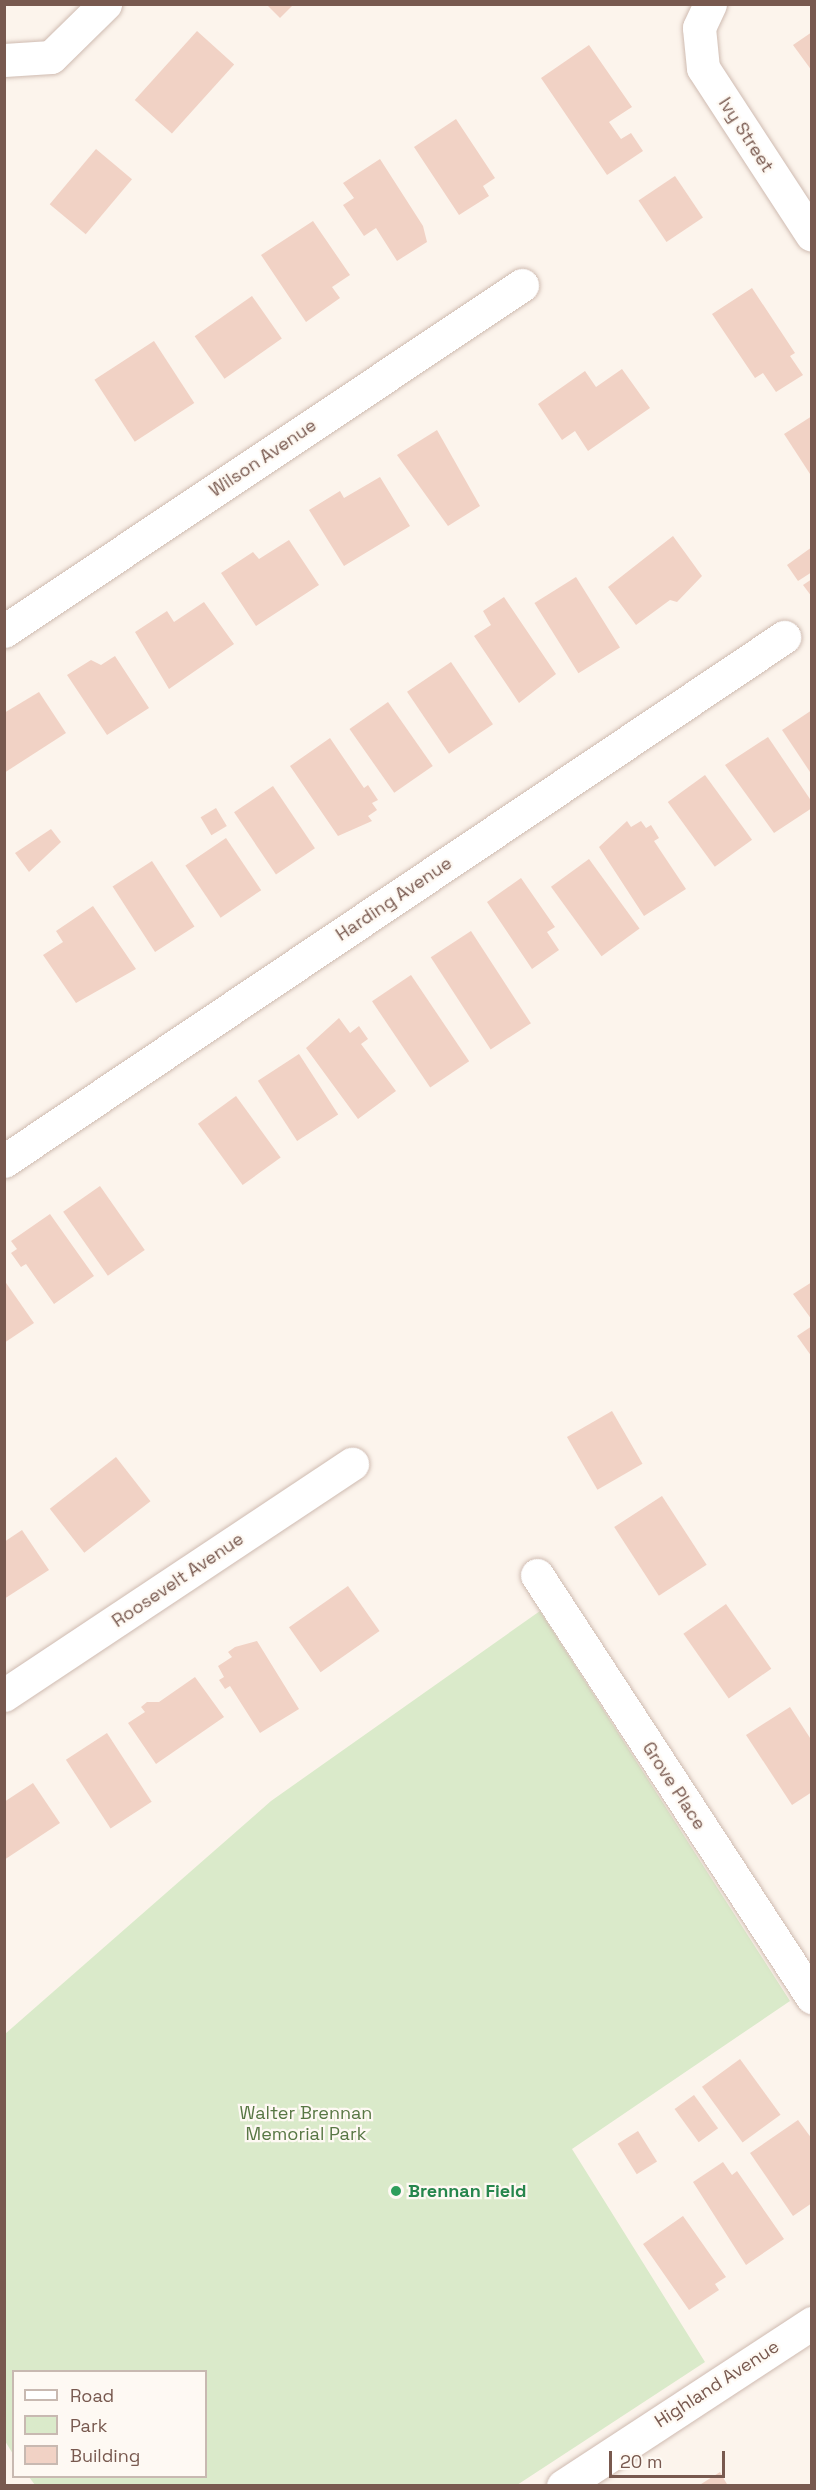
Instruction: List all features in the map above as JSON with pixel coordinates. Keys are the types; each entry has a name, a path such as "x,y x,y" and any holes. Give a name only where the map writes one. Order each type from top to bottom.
{"street":[{"path":"4,60 51,57 105,4"},
{"name":"Ivy Street","path":"704,16 703,68 812,235"},
{"name":"Wilson Avenue","path":"4,631 522,285"},
{"name":"Harding Avenue","path":"4,1161 784,637"},
{"name":"Roosevelt Avenue","path":"4,1695 352,1464"},
{"name":"Grove Place","path":"537,1575 812,1997"},
{"name":"Highland Avenue","path":"563,2486 812,2323"}],"green space":[{"name":"Walter Brennan Memorial Park","path":"540,1611 790,2001 572,2149 705,2362 517,2485 35,2485 30,2478 207,2478 207,2370 12,2370 12,2452 5,2441 5,2034 271,1801"}],"building":[{"path":"266,4 294,4 280,18"},
{"path":"197,31 234,64 172,134 135,100"},
{"path":"812,32 812,71 793,45"},
{"path":"589,45 632,107 609,122 621,139 631,133 643,151 607,175 541,78"},
{"path":"456,119 495,178 483,186 489,196 459,215 414,147"},
{"path":"96,149 132,179 86,234 50,204"},
{"path":"380,159 423,226 427,242 397,261 376,228 364,236 343,205 354,198 343,183"},
{"path":"675,176 703,217 666,242 639,201"},
{"path":"313,221 350,275 332,287 340,298 306,322 261,255"},
{"path":"752,288 795,353 790,356 803,375 776,392 763,373 755,378 712,314"},
{"path":"252,296 282,339 224,379 195,336"},
{"path":"154,341 194,403 135,442 94,380"},
{"path":"622,369 650,408 588,451 575,431 562,440 538,404 585,371 596,387"},
{"path":"812,416 812,477 784,434"},
{"path":"437,430 480,506 448,526 397,455"},
{"path":"380,477 410,526 344,566 309,510 340,491 344,498"},
{"path":"673,536 702,576 677,602 670,600 636,625 608,587"},
{"path":"289,540 319,585 256,626 221,573 253,552 259,559"},
{"path":"812,547 812,572 798,581 787,565"},
{"path":"576,577 620,647 578,673 534,603"},
{"path":"812,579 812,597 803,585"},
{"path":"504,597 556,674 519,703 474,636 491,625 483,611"},
{"path":"204,602 234,644 169,689 135,632 167,611 174,622"},
{"path":"115,656 149,708 107,735 67,675 91,660 101,665"},
{"path":"451,662 493,724 449,754 407,692"},
{"path":"39,692 66,733 4,773 4,713"},
{"path":"388,702 433,766 394,793 349,729"},
{"path":"812,710 812,775 782,730"},
{"path":"768,737 812,802 812,808 774,833 725,765"},
{"path":"330,738 364,788 368,785 378,800 372,803 377,810 368,816 372,821 338,836 290,766"},
{"path":"705,775 752,840 715,867 668,802"},
{"path":"273,786 315,848 276,874 234,812"},
{"path":"216,808 227,826 211,835 201,817"},
{"path":"627,821 631,827 641,821 646,828 651,825 659,838 654,841 686,889 644,916 599,847"},
{"path":"51,829 61,842 29,872 15,853"},
{"path":"226,838 261,890 221,918 185,865"},
{"path":"589,859 640,929 602,956 551,887"},
{"path":"152,861 194,926 155,952 113,887"},
{"path":"521,878 555,927 547,932 559,950 532,969 487,902"},
{"path":"93,906 136,969 76,1003 43,955 63,942 56,931"},
{"path":"471,931 531,1023 491,1049 431,957"},
{"path":"411,975 469,1061 430,1088 372,1001"},
{"path":"339,1018 350,1033 359,1026 368,1039 361,1044 396,1091 358,1119 306,1048"},
{"path":"299,1054 338,1114 297,1141 258,1081"},
{"path":"236,1096 281,1157 243,1185 198,1124"},
{"path":"100,1186 145,1250 108,1276 63,1212"},
{"path":"50,1214 94,1276 54,1304 26,1264 21,1267 11,1253 17,1249 11,1241"},
{"path":"4,1280 34,1323 4,1343"},
{"path":"812,1282 812,1320 793,1294"},
{"path":"812,1326 812,1357 797,1336"},
{"path":"612,1411 642,1464 597,1490 567,1437"},
{"path":"116,1457 150,1501 84,1553 50,1509"},
{"path":"662,1496 707,1565 659,1596 614,1527"},
{"path":"22,1530 49,1570 4,1599 4,1542"},
{"path":"348,1586 380,1631 321,1672 289,1627"},
{"path":"726,1604 771,1669 729,1699 683,1634"},
{"path":"257,1641 299,1709 260,1733 230,1686 225,1689 219,1680 224,1677 218,1666 232,1657 228,1652 235,1647"},
{"path":"195,1677 224,1717 156,1764 128,1723 145,1712 141,1707 147,1702 159,1702"},
{"path":"790,1707 812,1741 812,1792 792,1805 746,1735"},
{"path":"107,1733 152,1802 111,1828 66,1760"},
{"path":"33,1783 60,1823 4,1860 4,1802"},
{"path":"740,2059 781,2115 743,2142 702,2087"},
{"path":"694,2095 718,2128 699,2142 675,2109"},
{"path":"798,2120 812,2139 812,2203 793,2216 750,2153"},
{"path":"638,2131 657,2162 637,2174 618,2144"},
{"path":"723,2162 732,2175 737,2171 784,2239 746,2265 693,2182"},
{"path":"683,2216 726,2277 715,2284 719,2290 689,2310 643,2244"},
{"path":"720,2472 728,2486 698,2486"}],"place":[{"name":"Brennan Field","path":"396,2191"}]}
